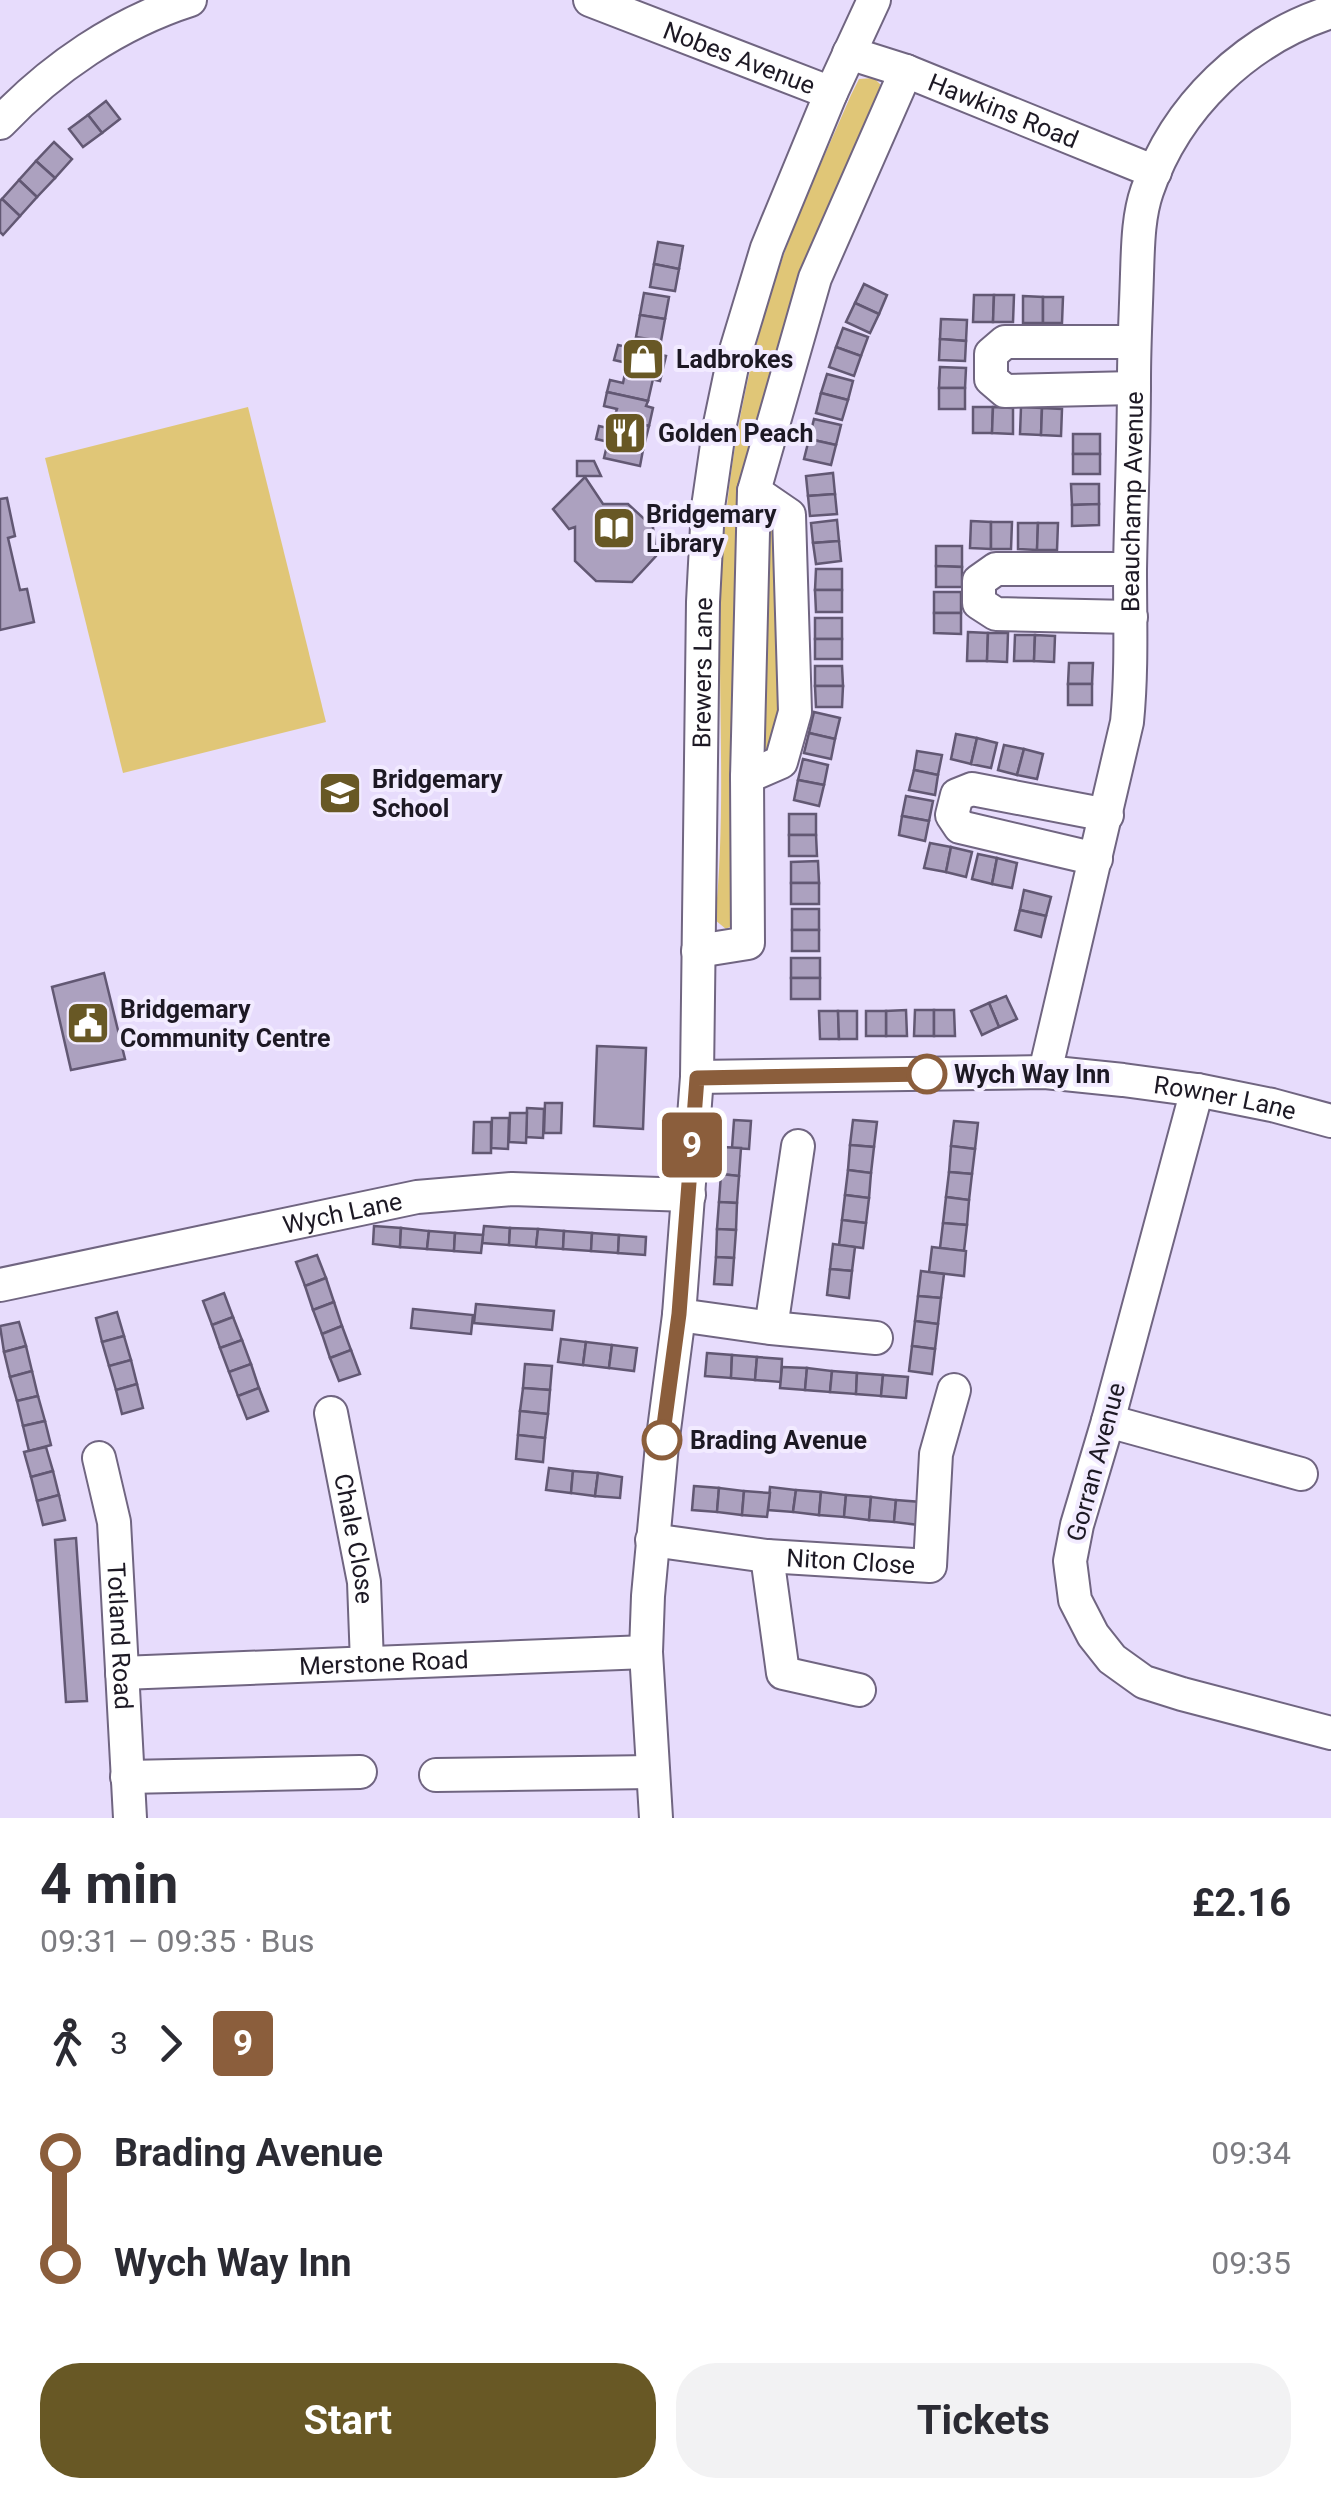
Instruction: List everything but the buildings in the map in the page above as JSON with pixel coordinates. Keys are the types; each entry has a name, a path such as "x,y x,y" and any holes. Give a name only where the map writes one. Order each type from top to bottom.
{"street":[{"path":"0,122 25,96 74,58 126,28 190,0"},
{"name":"Nobes Avenue","path":"590,0 831,93"},
{"name":"Brewers Lane","path":"697,1078 703,602 708,507 720,424 740,334 766,248 874,0"},
{"name":"Beauchamp Avenue","path":"1045,1072 1106,815 1126,722 1132,672 1134,342 1146,194 1154,172 1192,108 1243,57 1310,11"},
{"name":"Hawkins Road","path":"849,53 906,71 1154,172"},
{"path":"698,951 748,943 747,777 754,491 815,278 906,71"},
{"path":"1134,342 1005,342 991,354 991,379 1005,390 1134,388"},
{"path":"747,777 781,762 795,712 789,515 754,491"},
{"path":"1130,570 996,569 979,581 978,603 996,614 1131,617"},
{"path":"1096,859 960,827 952,815 957,795 972,788 1106,815"},
{"name":"Rowner Lane","path":"697,1078 1045,1072 1197,1090 1331,1121"},
{"path":"656,1818 646,1652 652,1540 679,1314 697,1078"},
{"name":"Gorran Avenue","path":"1197,1090 1077,1525 1070,1561 1075,1600 1112,1659 1144,1682 1331,1733"},
{"path":"771,1328 798,1146"},
{"name":"Wych Lane","path":"0,1285 417,1196 512,1189 689,1194"},
{"path":"679,1314 876,1338"},
{"name":"Niton Close","path":"652,1540 767,1556 930,1566 936,1454 954,1390"},
{"name":"Chale Close","path":"330,1413 364,1582 367,1663"},
{"path":"1108,1420 1301,1474"},
{"name":"Totland Road","path":"99,1458 114,1522 130,1818"},
{"path":"767,1556 783,1672 859,1690"},
{"name":"Merstone Road","path":"122,1673 646,1652"},
{"path":"127,1777 360,1772"},
{"path":"436,1776 652,1772"}],"shaded area":[{"path":"874,78 887,96 856,151 791,301 744,474 739,676 733,682 734,862 739,922 726,929 715,920 720,837 721,585 734,451 763,320 791,235 859,79"},
{"path":"248,407 326,722 123,773 45,458"},
{"path":"772,519 785,523 788,705 773,748 765,751 761,734 766,522"}],"bus line":[{"name":"9","path":"662,1440 679,1314 697,1078 927,1074"}],"place":[{"name":"Ladbrokes","path":"643,359"},
{"name":"Golden Peach","path":"625,433"},
{"name":"Bridgemary Library","path":"614,528"},
{"name":"Bridgemary School","path":"340,793"},
{"name":"Bridgemary Community Centre","path":"88,1023"},
{"name":"Wych Way Inn","path":"927,1074"},
{"name":"Brading Avenue","path":"662,1440"}]}
